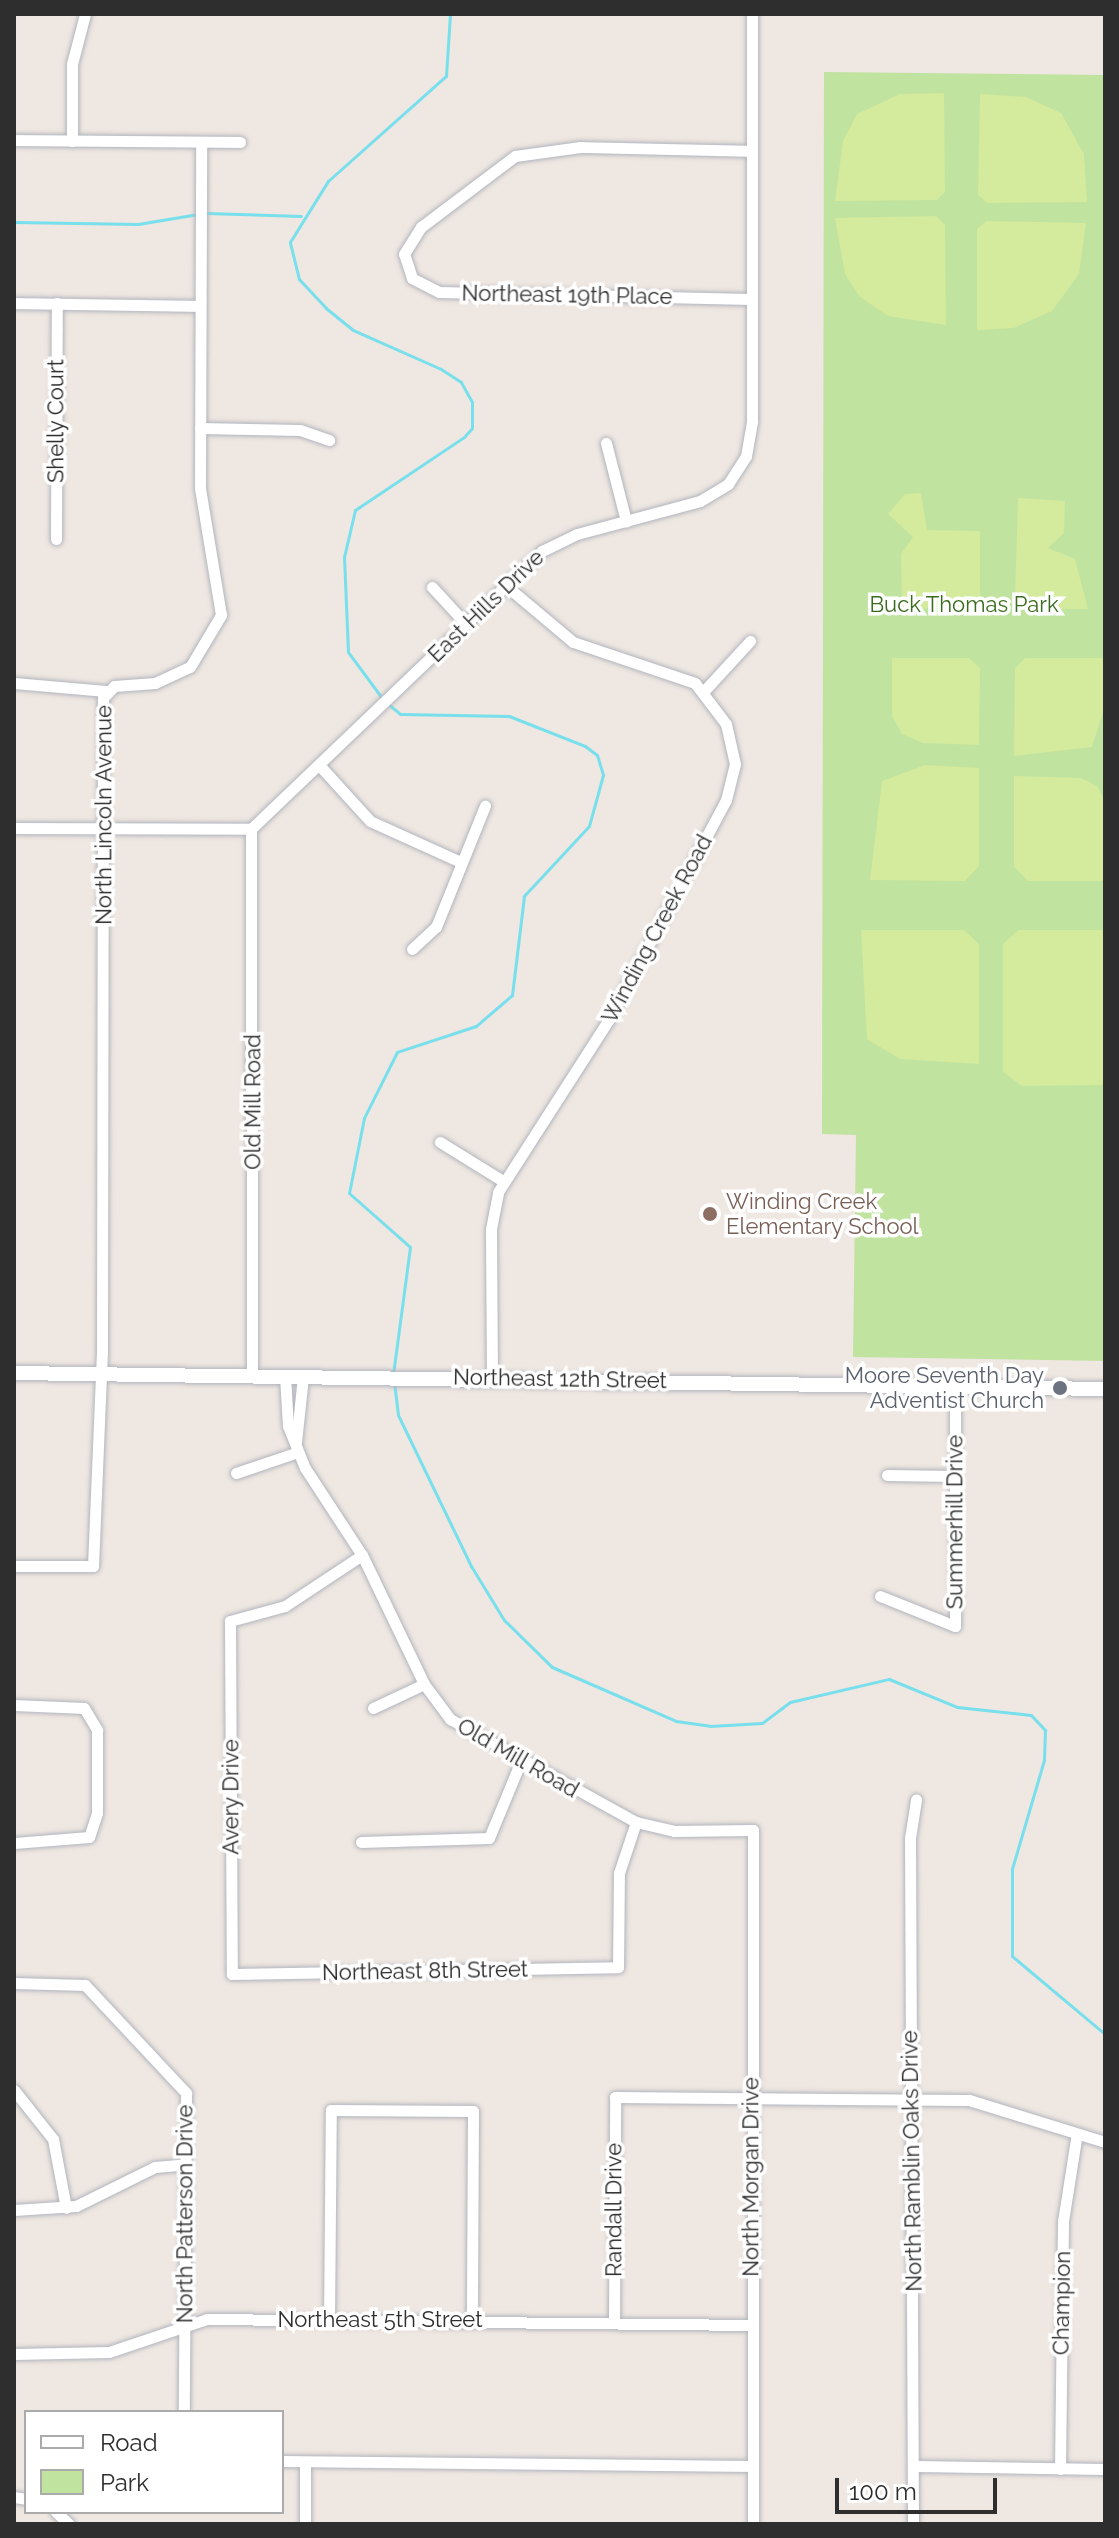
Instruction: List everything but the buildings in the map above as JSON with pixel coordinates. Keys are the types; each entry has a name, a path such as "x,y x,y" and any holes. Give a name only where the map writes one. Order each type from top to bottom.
{"street":[{"path":"72,141 72,64 85,14"},
{"name":"East Hills Drive","path":"251,829 396,693 504,584 551,545 700,501 739,470 751,440 752,14"},
{"path":"14,140 240,142"},
{"name":"North Lincoln Avenue","path":"14,1566 93,1566 99,1374 106,691 181,673 206,650 218,626 222,597 202,508 199,306 201,142"},
{"name":"Northeast 19th Place","path":"751,299 439,292 412,278 404,254 413,234 459,194 523,153 752,151"},
{"path":"14,303 199,306"},
{"name":"Shelly Court","path":"56,539 57,303"},
{"path":"200,428 300,430 329,440"},
{"path":"606,443 626,521"},
{"path":"504,584 573,642 670,672 704,691 750,641"},
{"path":"432,587 466,624"},
{"path":"14,683 87,684 106,691"},
{"name":"Winding Creek Road","path":"492,1378 491,1229 503,1181 609,1019 726,800 734,751 704,691"},
{"path":"320,766 370,821 461,862"},
{"path":"412,949 436,927 485,806"},
{"path":"14,828 251,829"},
{"name":"Old Mill Road","path":"251,829 252,1375"},
{"path":"440,1142 503,1181"},
{"name":"Northeast 12th Street","path":"14,1373 1105,1389"},
{"name":"Old Mill Road","path":"285,1376 297,1447 362,1555 424,1684 464,1732 636,1822 674,1831 753,1830"},
{"path":"236,1473 297,1447 303,1376"},
{"name":"Summerhill Drive","path":"880,1596 955,1626 955,1387"},
{"path":"887,1475 955,1476"},
{"name":"Avery Drive","path":"232,1974 230,1621 285,1606 362,1555"},
{"path":"373,1708 424,1684"},
{"path":"14,1705 84,1708 97,1730 97,1813 89,1837 14,1843"},
{"path":"361,1842 489,1838 520,1763"},
{"name":"North Ramblin Oaks Drive","path":"913,2524 916,2466 911,2099 916,1799"},
{"name":"Northeast 8th Street","path":"232,1974 618,1967 619,1873 636,1822"},
{"name":"North Morgan Drive","path":"753,1830 753,2524"},
{"name":"North Patterson Drive","path":"14,1983 85,1985 174,2075 187,2101 184,2410"},
{"path":"14,2090 53,2139 66,2208"},
{"name":"Randall Drive","path":"614,2323 615,2097 752,2098"},
{"path":"752,2098 985,2102 1076,2139 1105,2142"},
{"path":"329,2321 331,2110 473,2111 472,2321"},
{"name":"Champion","path":"1060,2469 1063,2221 1076,2139"},
{"path":"14,2210 66,2208 92,2202 155,2167 187,2164"},
{"name":"Northeast 5th Street","path":"14,2354 109,2352 185,2322 472,2321 752,2325"},
{"path":"284,2461 753,2466"},
{"path":"305,2462 305,2524"},
{"path":"916,2466 1105,2469"}],"green space":[{"name":"Buck Thomas Park","path":"824,72 1105,75 1105,1361 853,1357 856,1135 822,1134"},
{"path":"944,93 945,192 937,200 835,201 843,141 857,114 900,94"},
{"path":"980,94 1026,97 1061,113 1084,154 1087,202 987,203 978,195"},
{"path":"936,216 945,225 946,325 888,316 860,297 845,274 835,218"},
{"path":"986,221 1086,223 1079,274 1052,311 1014,328 977,330 977,229"},
{"path":"921,493 927,530 980,531 980,598 969,609 902,608 901,554 913,537 888,514 905,494"},
{"path":"1018,498 1065,501 1064,533 1048,548 1075,559 1088,609 1025,609 1015,598"},
{"path":"892,658 969,658 980,668 979,745 923,743 902,734 892,716"},
{"path":"1025,658 1105,658 1105,706 1092,747 1014,756 1015,668"},
{"path":"925,765 979,768 979,866 965,881 870,880 882,781"},
{"path":"1014,776 1081,778 1097,786 1105,801 1105,881 1028,881 1014,867"},
{"path":"861,930 964,930 979,944 979,1064 900,1059 867,1039"},
{"path":"1018,930 1105,930 1105,1085 1022,1086 1003,1072 1003,944"}],"waterway":[{"path":"382,698 348,652 344,557 355,510 464,437 472,428 472,402 461,382 441,369 353,330 326,308 299,279 290,242 328,181 446,76 450,14"},
{"path":"206,213 301,216"},
{"path":"14,222 138,224 198,214"},
{"path":"387,703 400,714 509,716 585,746 597,755 603,775 589,826 524,896 512,995 476,1026 397,1052 364,1118 349,1193 410,1247 393,1374"},
{"path":"394,1382 398,1415 471,1566 504,1620 552,1667 676,1721 710,1726 762,1723 790,1702 889,1679 957,1707 1031,1715 1045,1730 1044,1760 1012,1869 1012,1956 1105,2034"}],"place":[{"name":"Winding Creek Elementary School","path":"710,1214"},
{"name":"Moore Seventh Day Adventist Church","path":"1060,1388"}]}
